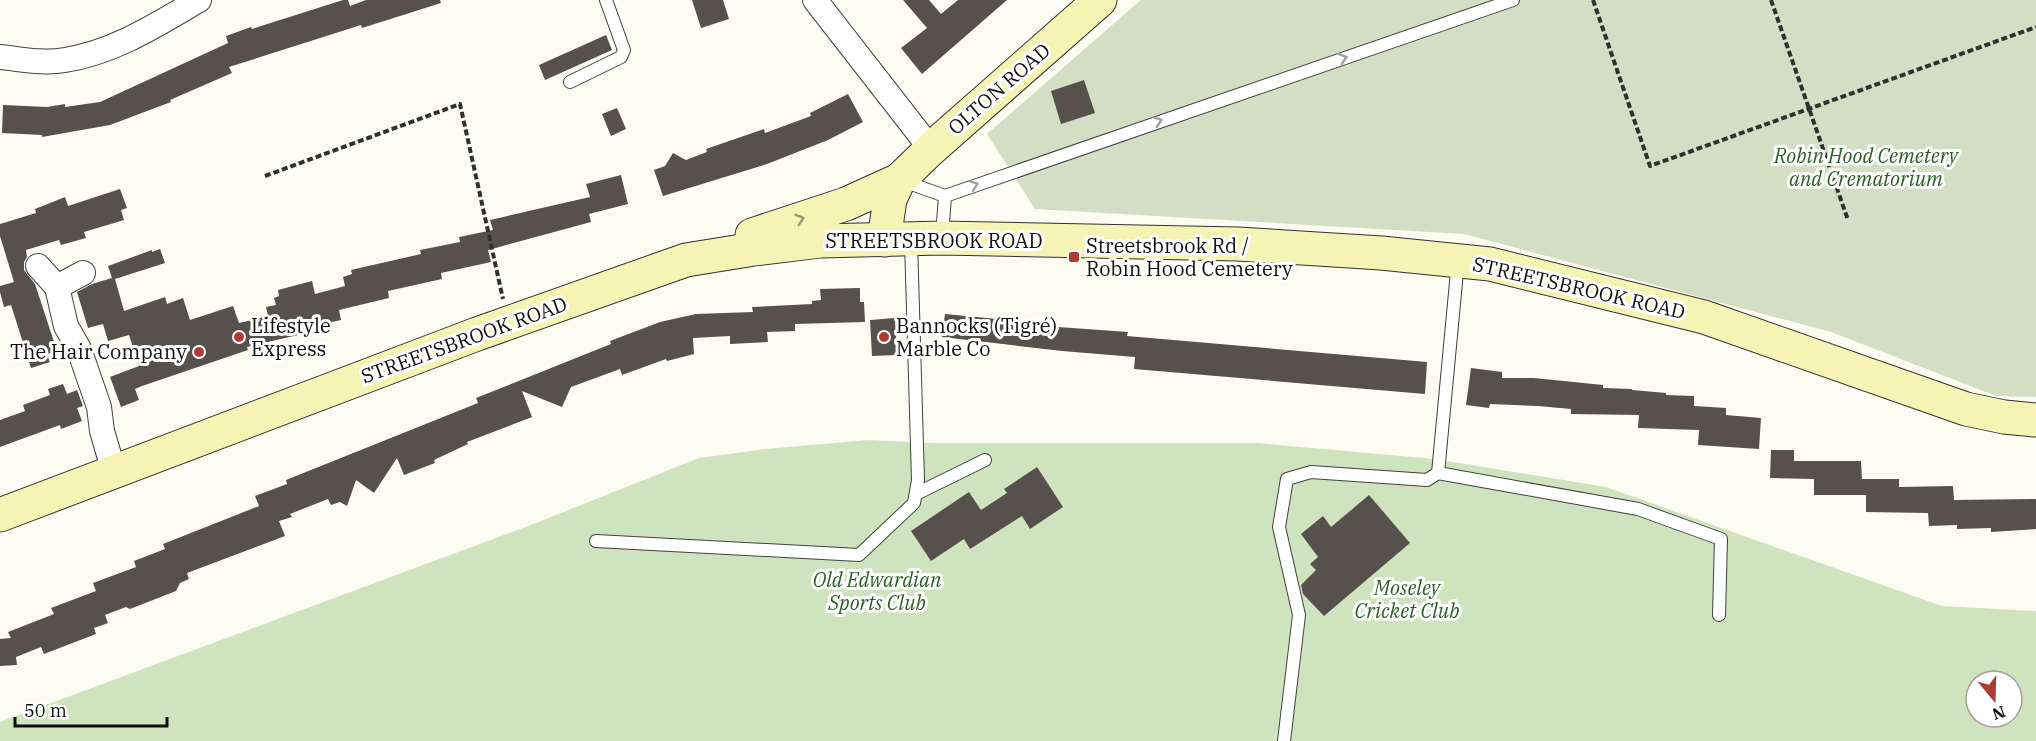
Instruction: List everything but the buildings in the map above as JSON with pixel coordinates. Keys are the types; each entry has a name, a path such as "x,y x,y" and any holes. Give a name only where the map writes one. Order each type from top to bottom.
{"main road":[{"name":"OLTON ROAD","path":"913,239 890,198 899,180 1100,0"},
{"name":"OLTON ROAD","path":"686,260 745,237 846,204 899,180"},
{"name":"STREETSBROOK ROAD","path":"0,515 508,322 686,260 820,241 913,239 1238,244 1490,264 1704,317 1966,409 2004,417 2036,420"}],"street":[{"path":"0,57 63,61 98,53 132,40 199,0"},
{"path":"815,0 931,149"},
{"path":"38,266 57,287 66,326 79,349 99,407 102,431 114,472"},
{"path":"57,287 83,273"}],"lane":[{"path":"570,82 621,57 624,50 606,0"},
{"path":"596,541 859,555 914,503 918,480 913,239 945,196 1513,0"},
{"path":"899,180 945,196"},
{"path":"1438,473 1458,260"},
{"path":"915,494 985,460"},
{"path":"1284,741 1299,615 1279,527 1287,479 1311,471 1426,480 1438,473 1638,508 1721,539 1719,615"}],"path":[{"path":"1593,0 1650,166 2036,27"},
{"path":"1771,0 1848,220"},
{"path":"265,176 460,104 508,322"}],"green space":[{"name":"Robin Hood Cemetery and Crematorium","path":"1141,0 2036,0 2036,397 1996,396 1831,332 1464,234 1035,209 987,134"},
{"name":"Old Edwardian Sports Club","path":"868,440 934,443 1257,443 1424,458 1606,487 1942,606 2036,611 2036,741 0,741 0,722 536,523 699,458 766,449"}],"place":[{"name":"Streetsbrook Rd / Robin Hood Cemetery","path":"1074,257"},
{"name":"Lifestyle Express","path":"239,337"},
{"name":"Bannocks (Tigré) Marble Co","path":"884,337"},
{"name":"The Hair Company","path":"199,352"}],"park label":[{"name":"Moseley Cricket Club","path":"1407,600"}]}
